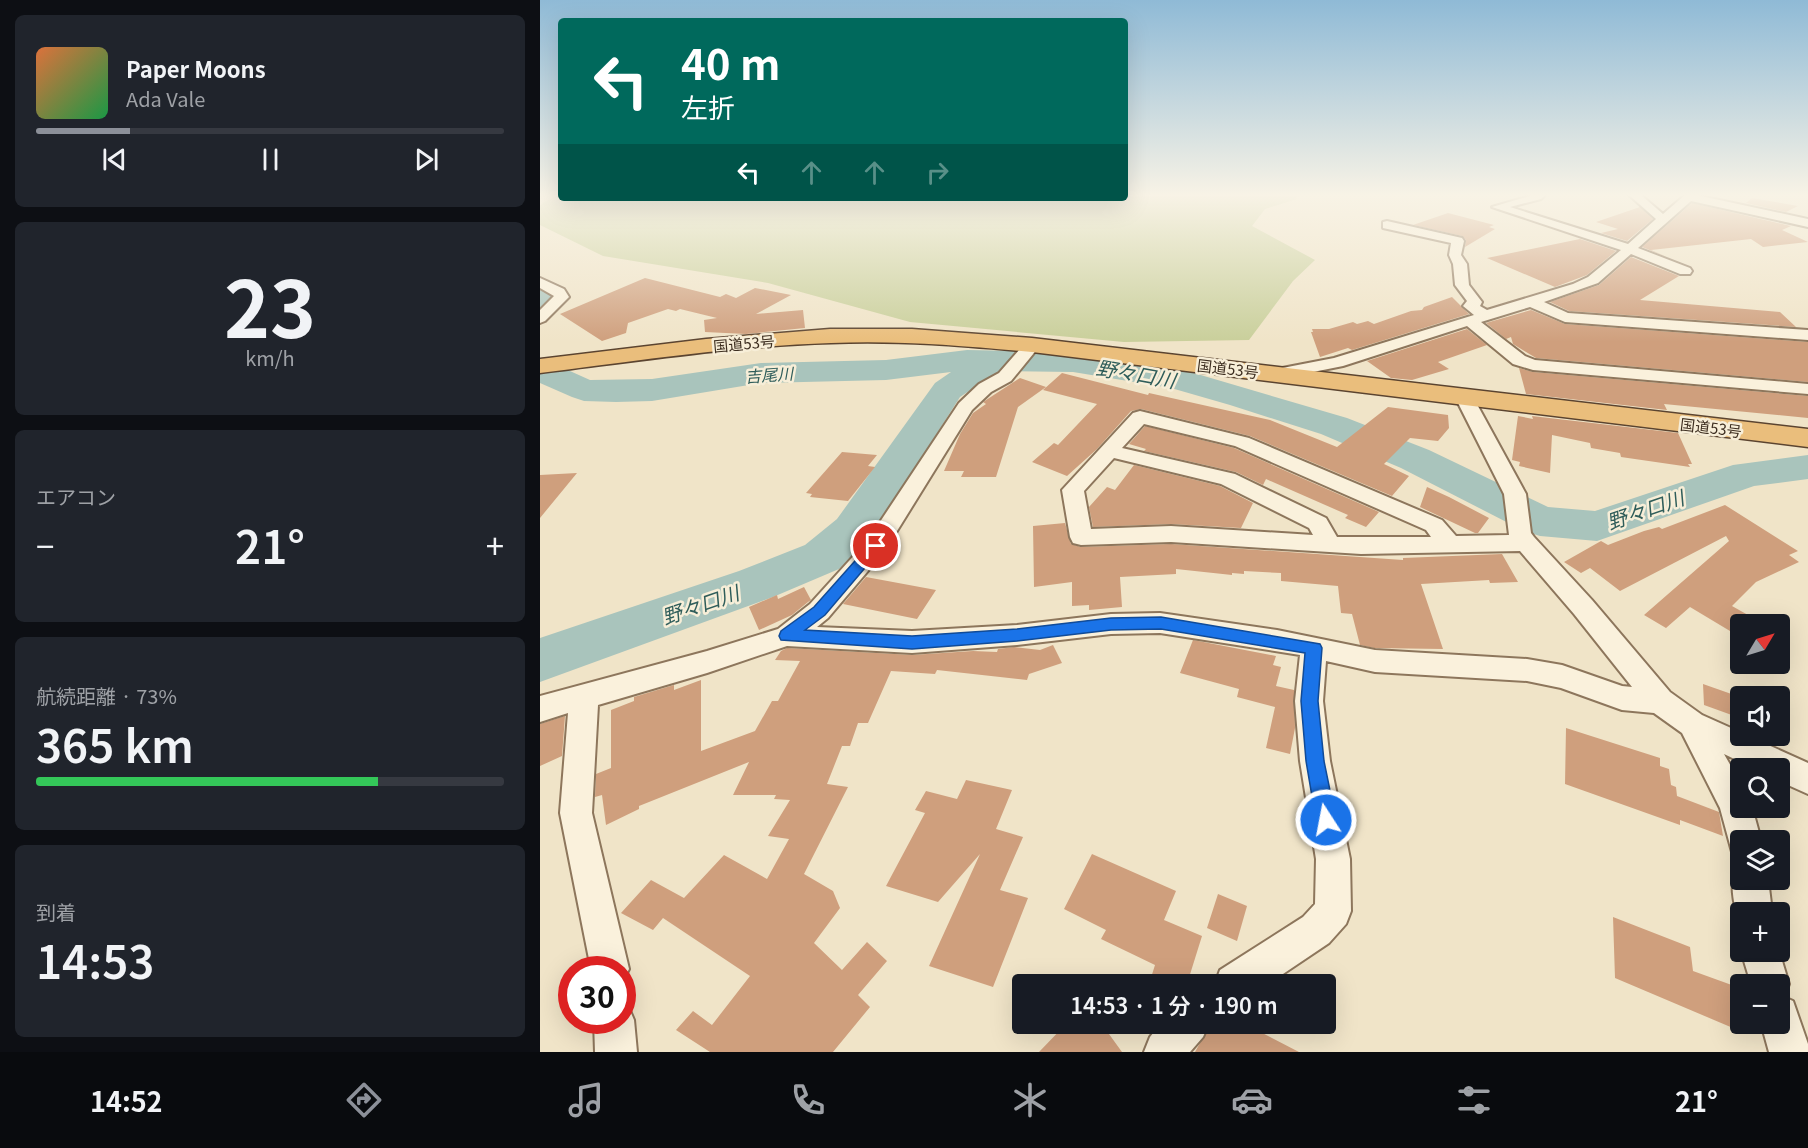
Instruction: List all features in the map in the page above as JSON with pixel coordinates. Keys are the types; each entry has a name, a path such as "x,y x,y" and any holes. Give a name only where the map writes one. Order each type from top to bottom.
{"highway":[{"name":"国道53号","path":"541,363 766,341 860,336 949,337 1027,350 1278,374 1808,438"}],"street":[{"path":"1457,244 1455,255 1460,264 1458,275 1463,289 1475,302 1470,306 1478,319 1519,360 1533,365 1808,389"},
{"path":"1614,244 1684,272"},
{"path":"1278,374 1337,362 1532,302 1593,280 1635,244"},
{"path":"540,282 559,292 562,297 540,318"},
{"path":"1532,302 1565,317 1808,335"},
{"path":"540,709 707,662 787,636 819,611 876,546 965,407 977,394 1005,377 1027,350"},
{"path":"1464,397 1515,494 1523,539 1660,701 1692,724 1808,779"},
{"path":"1450,546 1434,525 1242,442 1140,417 1073,490 1081,537 1171,534 1329,543 1450,546 1523,539"},
{"path":"1110,451 1228,479 1318,524 1329,543"},
{"path":"787,636 912,642 1017,635 1111,624 1161,623 1314,648 1375,661 1527,670 1562,677 1622,698 1660,701"},
{"path":"1249,974 1316,930 1333,912 1333,859 1315,761 1309,701 1314,648"},
{"path":"584,695 576,813 607,956"},
{"path":"1692,724 1735,805 1741,830"},
{"path":"615,1034 616,1052"},
{"path":"1165,1052 1178,1034"},
{"path":"1785,1034 1790,1052"}],"green space":[{"path":"579,244 1286,244 1315,260 1293,281 1249,340 1124,342 910,322 768,283 603,256"}],"building":[{"path":"1555,244 1595,244 1616,251 1587,275 1555,287 1487,258"},
{"path":"1645,244 1705,244 1651,250 1667,257 1642,247"},
{"path":"1759,244 1789,244 1763,247"},
{"path":"1631,257 1679,276 1640,300 1780,312 1796,327 1569,311 1550,302 1599,285"},
{"path":"645,278 720,297 726,294 736,298 755,288 791,295 756,314 803,310 805,328 746,334 705,332 704,320 717,318 680,309 676,311 668,309 628,323 626,333 602,341 560,314"},
{"path":"1452,297 1469,314 1352,350 1348,348 1320,357 1311,332 1313,332 1312,329 1329,329 1353,322 1357,324 1368,321 1374,324 1411,311 1422,310 1424,307"},
{"path":"1531,310 1565,324 1808,342 1808,382 1536,358 1513,344 1511,337 1506,339 1486,323"},
{"path":"1467,329 1487,345 1438,362 1449,369 1412,380 1391,378 1367,361"},
{"path":"1519,368 1533,372 1808,396 1808,418 1664,404 1667,410 1526,394"},
{"path":"1062,373 1148,395 1149,393 1270,420 1337,447 1388,407 1448,415 1449,428 1438,441 1410,438 1384,464 1409,476 1392,496 1250,436 1141,409 1131,411 1097,449 1067,476 1032,462 1054,443 1058,445 1097,404 1043,390"},
{"path":"1020,378 1046,387 1018,407 996,477 961,477 964,471 944,471 960,434 973,413 986,404 983,402"},
{"path":"1518,416 1678,433 1692,464 1688,464 1690,467 1621,457 1620,453 1591,448 1590,443 1552,435 1550,473 1519,466 1520,462 1512,460"},
{"path":"1145,426 1234,448 1379,512 1366,527 1345,518 1348,515 1266,479 1263,485 1236,472 1144,451 1146,449 1129,444"},
{"path":"842,452 877,455 868,466 875,467 848,501 810,497 812,494 806,493"},
{"path":"1134,465 1220,486 1253,503 1241,528 1171,524 1093,527 1089,507 1107,487 1115,490"},
{"path":"577,473 540,518 540,475"},
{"path":"1427,487 1489,518 1478,533 1475,533 1420,507"},
{"path":"1725,505 1798,551 1789,555 1799,562 1756,582 1732,606 1746,614 1730,614 1730,631 1690,607 1666,628 1644,615 1729,541 1726,536 1620,591 1590,568 1581,573 1564,562 1601,541 1608,545 1644,531 1659,527 1662,529"},
{"path":"1065,523 1071,544 1081,547 1171,544 1403,560 1403,558 1502,554 1518,582 1490,583 1489,580 1421,584 1443,649 1374,648 1360,645 1352,614 1341,613 1338,586 1281,581 1281,573 1244,571 1244,574 1232,573 1232,575 1176,569 1176,574 1120,577 1122,607 1089,610 1089,605 1072,606 1072,582 1034,587 1033,526"},
{"path":"866,577 936,590 917,619 843,604"},
{"path":"804,587 811,600 792,615 759,630 749,607 777,595 778,599"},
{"path":"1193,640 1276,656 1273,665 1281,667 1276,686 1294,690 1295,728 1290,754 1266,748 1275,707 1237,697 1239,689 1180,673"},
{"path":"1053,645 1062,663 1029,674 1027,680 937,670 935,674 891,671 868,723 858,723 850,746 842,746 827,784 848,787 804,874 833,891 840,908 814,943 842,970 867,942 887,961 858,995 870,1007 833,1052 710,1052 676,1030 693,1011 712,1025 750,976 663,918 653,930 621,913 651,880 684,898 724,855 767,879 789,839 768,836 790,800 774,799 776,795 733,795 749,762 639,806 639,809 606,825 602,795 595,797 596,774 611,768 611,710 634,701 634,697 674,685 674,690 701,680 701,751 755,731 772,701 778,701 800,661 775,660 781,651 787,648 912,655 973,651 997,652 998,649 1014,647 1040,650"},
{"path":"1703,684 1730,693 1730,714 1704,705"},
{"path":"565,716 562,756 540,766 540,724"},
{"path":"1566,728 1660,758 1660,766 1669,769 1671,785 1676,787 1677,796 1719,812 1723,836 1680,820 1680,825 1565,784"},
{"path":"966,780 1012,790 996,829 1023,837 1000,890 1028,898 993,987 929,966 980,854 938,902 886,886 925,813 915,810 926,791 957,799"},
{"path":"1092,854 1176,891 1164,920 1202,936 1190,974 1152,974 1155,965 1101,939 1106,930 1064,909"},
{"path":"1218,894 1247,906 1237,941 1207,928"},
{"path":"1613,917 1690,947 1693,971 1730,984 1730,1027 1615,978"},
{"path":"1056,1034 1109,1034 1122,1052 1039,1052"},
{"path":"1205,1034 1264,1034 1299,1052 1195,1052"}],"waterway":[{"name":"吉尾川","path":"540,296 546,299 540,305"},
{"name":"吉尾川","path":"549,374 584,390 652,390 761,373 834,373 886,370 967,360 992,360"},
{"name":"野々口川","path":"540,660 756,584 822,557 853,530 947,390 992,360"},
{"name":"野々口川","path":"992,360 1073,362 1175,378 1243,397 1334,426 1415,459 1540,521 1597,526 1748,474 1808,467"}],"route":[{"path":"876,546 819,611 787,636 912,642 1017,635 1111,624 1161,623 1277,640 1314,648 1309,701 1315,761 1326,820"}]}
